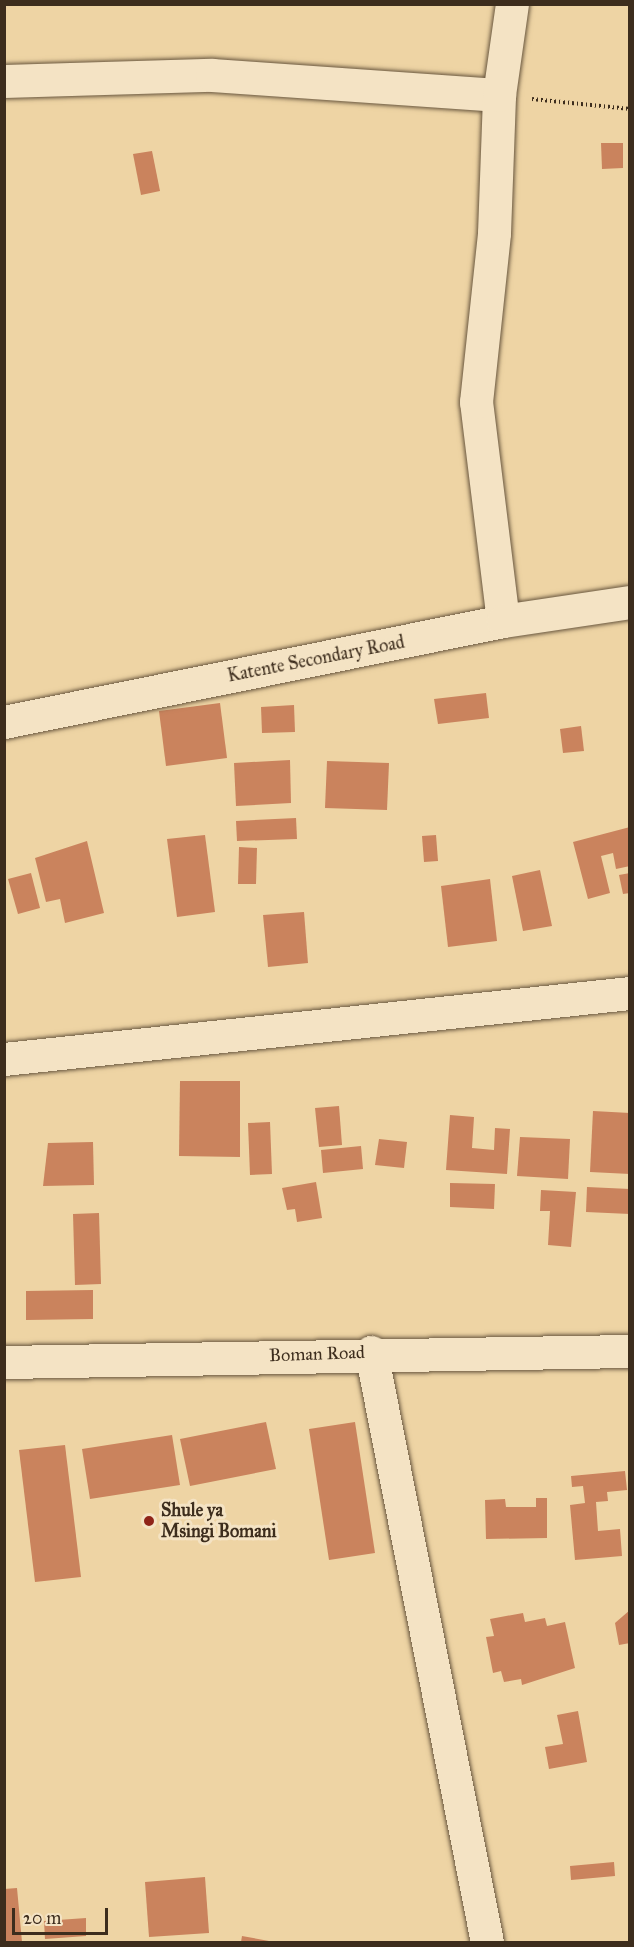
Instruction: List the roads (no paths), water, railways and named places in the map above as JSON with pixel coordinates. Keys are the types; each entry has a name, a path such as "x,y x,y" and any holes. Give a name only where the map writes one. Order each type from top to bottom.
{"street":[{"path":"503,621 476,402 494,234 499,95 512,4"},
{"path":"4,81 212,75 499,95"},
{"name":"Katente Secondary Road","path":"4,722 503,621 630,602"},
{"path":"4,1059 630,993"},
{"name":"Boman Road","path":"4,1362 372,1352 630,1351"},
{"path":"372,1352 488,1942"}],"place":[{"name":"Shule ya Msingi Bomani","path":"149,1521"}]}
